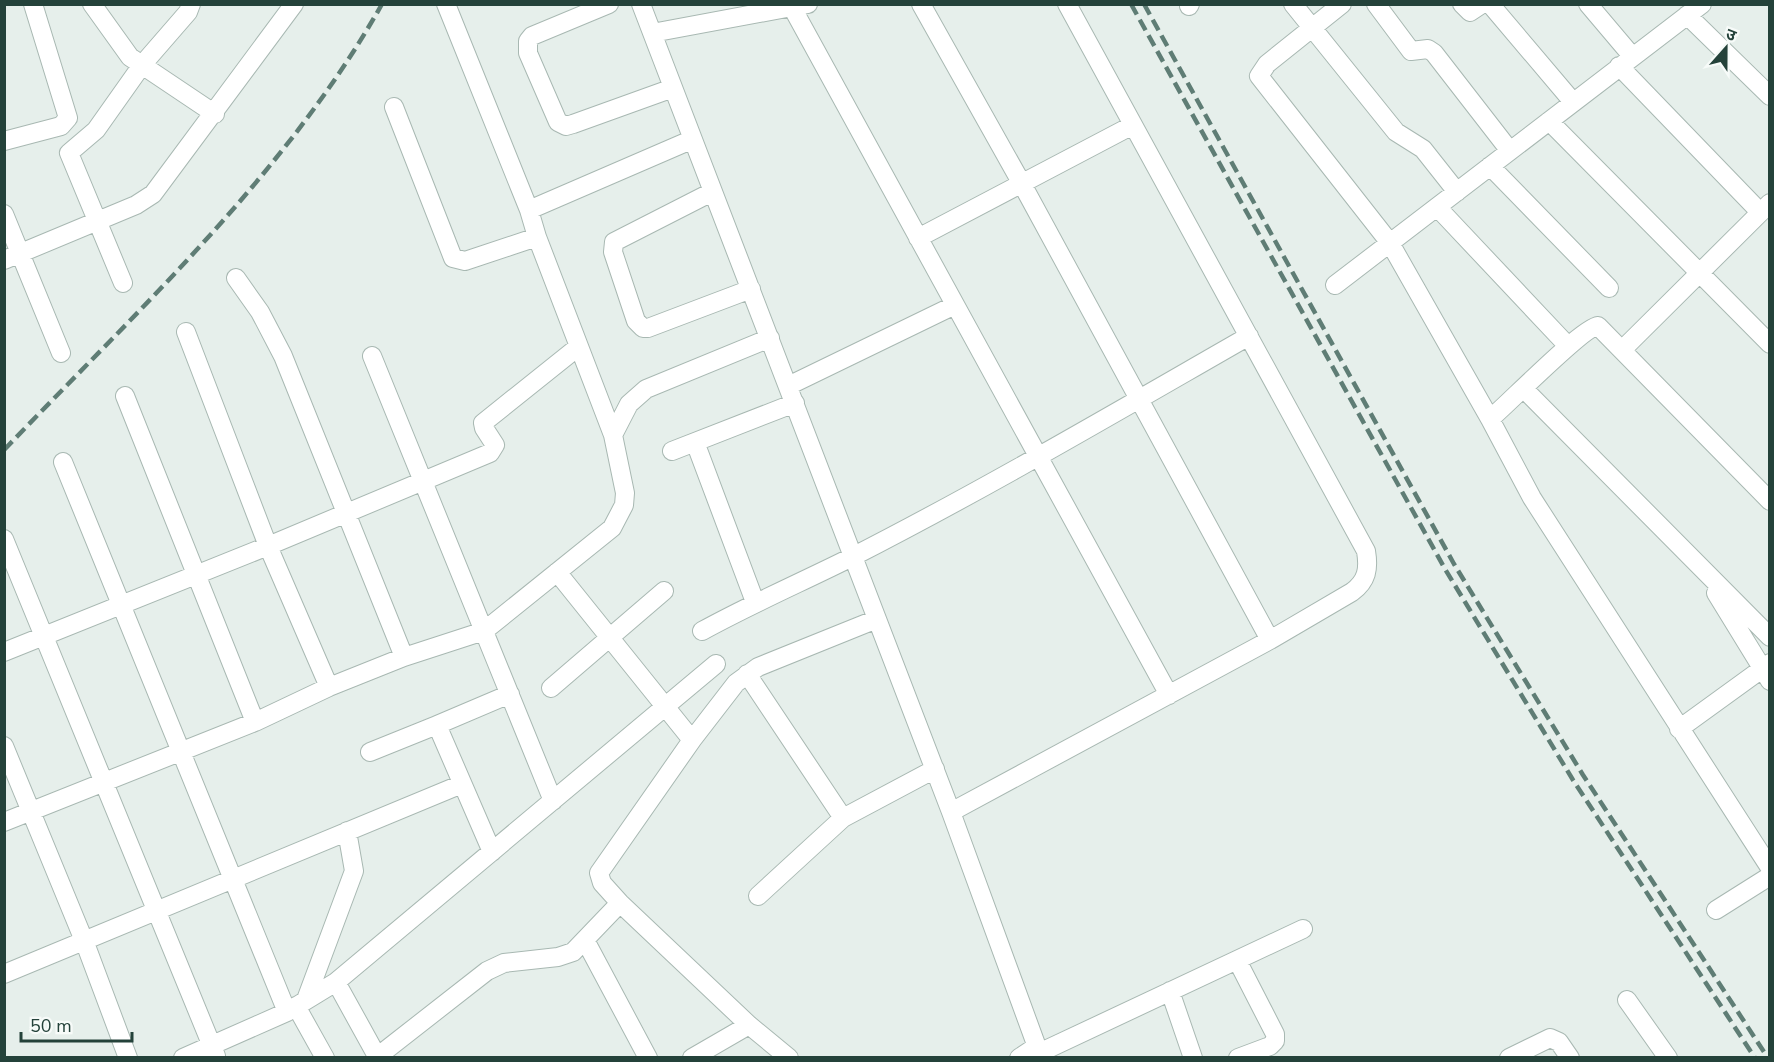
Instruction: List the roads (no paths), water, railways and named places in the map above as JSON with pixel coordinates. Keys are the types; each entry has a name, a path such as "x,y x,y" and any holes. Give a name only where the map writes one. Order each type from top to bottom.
{"street":[{"path":"4,141 61,126 68,118 33,4"},
{"path":"92,4 130,57 215,114"},
{"path":"123,283 69,153 96,130 142,65 188,12 191,4"},
{"path":"12,257 136,205 153,194 215,114 294,4"},
{"path":"4,822 255,722 329,687 404,657 484,631 612,528 624,505 625,493 613,435 578,347 529,210 446,4"},
{"path":"609,4 532,36 528,41 528,53 558,122 566,126 573,124 673,88"},
{"path":"640,4 795,403 851,557 935,769 1039,1052"},
{"path":"921,4 1022,184 1270,640"},
{"path":"951,812 1270,640 1363,585 1368,564 1366,551 1067,4"},
{"path":"1293,4 1396,132 1419,144 1456,192"},
{"path":"1342,4 1267,64 1259,76 1390,243 1491,419 1532,498 1770,868"},
{"path":"1376,4 1411,51 1428,49 1434,53 1510,151"},
{"path":"1462,4 1470,12 1482,4"},
{"path":"1490,4 1573,102"},
{"path":"1335,285 1702,4"},
{"path":"652,33 801,6 918,238 1169,695"},
{"path":"1598,8 1626,61 1765,207 1622,350"},
{"path":"1687,15 1770,96"},
{"path":"394,107 453,258 465,261 537,237"},
{"path":"1549,121 1770,344"},
{"path":"918,238 1133,125"},
{"path":"529,210 691,140"},
{"path":"1490,166 1609,288"},
{"path":"712,192 614,242 613,252 636,321 643,328 648,328 751,289"},
{"path":"1437,207 1568,346"},
{"path":"4,214 12,257 61,353"},
{"path":"236,278 260,312 283,356 404,657"},
{"path":"788,386 955,305"},
{"path":"1491,419 1568,346 1592,326 1598,326 1769,499"},
{"path":"186,332 268,546 329,687"},
{"path":"702,631 755,602 851,557 1038,456 1250,336"},
{"path":"613,435 629,404 646,389 770,338"},
{"path":"4,652 196,576 493,452 495,445 484,429 483,423 578,347"},
{"path":"372,356 420,481 553,801"},
{"path":"1524,389 1770,637"},
{"path":"125,396 255,722"},
{"path":"672,451 795,403"},
{"path":"695,442 755,602"},
{"path":"63,462 233,878 325,1058"},
{"path":"4,539 214,1052"},
{"path":"1679,729 1767,672 1702,569"},
{"path":"557,572 692,740"},
{"path":"551,688 664,591"},
{"path":"789,1058 749,1025 620,903 602,883 599,873 692,740 727,694 747,674 766,663 877,619"},
{"path":"183,1058 214,1052 336,982 716,664"},
{"path":"747,674 843,818"},
{"path":"370,752 510,694"},
{"path":"437,725 492,852"},
{"path":"4,746 33,811 128,1058"},
{"path":"758,896 843,818 935,769"},
{"path":"4,974 85,943 233,878 462,784"},
{"path":"297,1005 354,871 347,831"},
{"path":"1716,910 1770,876"},
{"path":"336,982 377,1057 487,971 504,963 566,955 585,940 620,903"},
{"path":"1019,1058 1039,1052 1303,929"},
{"path":"585,940 648,1058"},
{"path":"1237,960 1275,1034 1275,1041 1270,1046 1238,1058"},
{"path":"1170,991 1193,1058"},
{"path":"1627,1000 1668,1058"},
{"path":"692,1058 749,1025"},
{"path":"1509,1058 1550,1038 1559,1042 1570,1058"}],"railway":[{"path":"4,450 157,292 256,183 302,125 344,66 382,4"},
{"path":"1131,4 1445,569 1573,780 1755,1058"},
{"path":"1144,4 1454,564 1583,775 1768,1058"}]}
